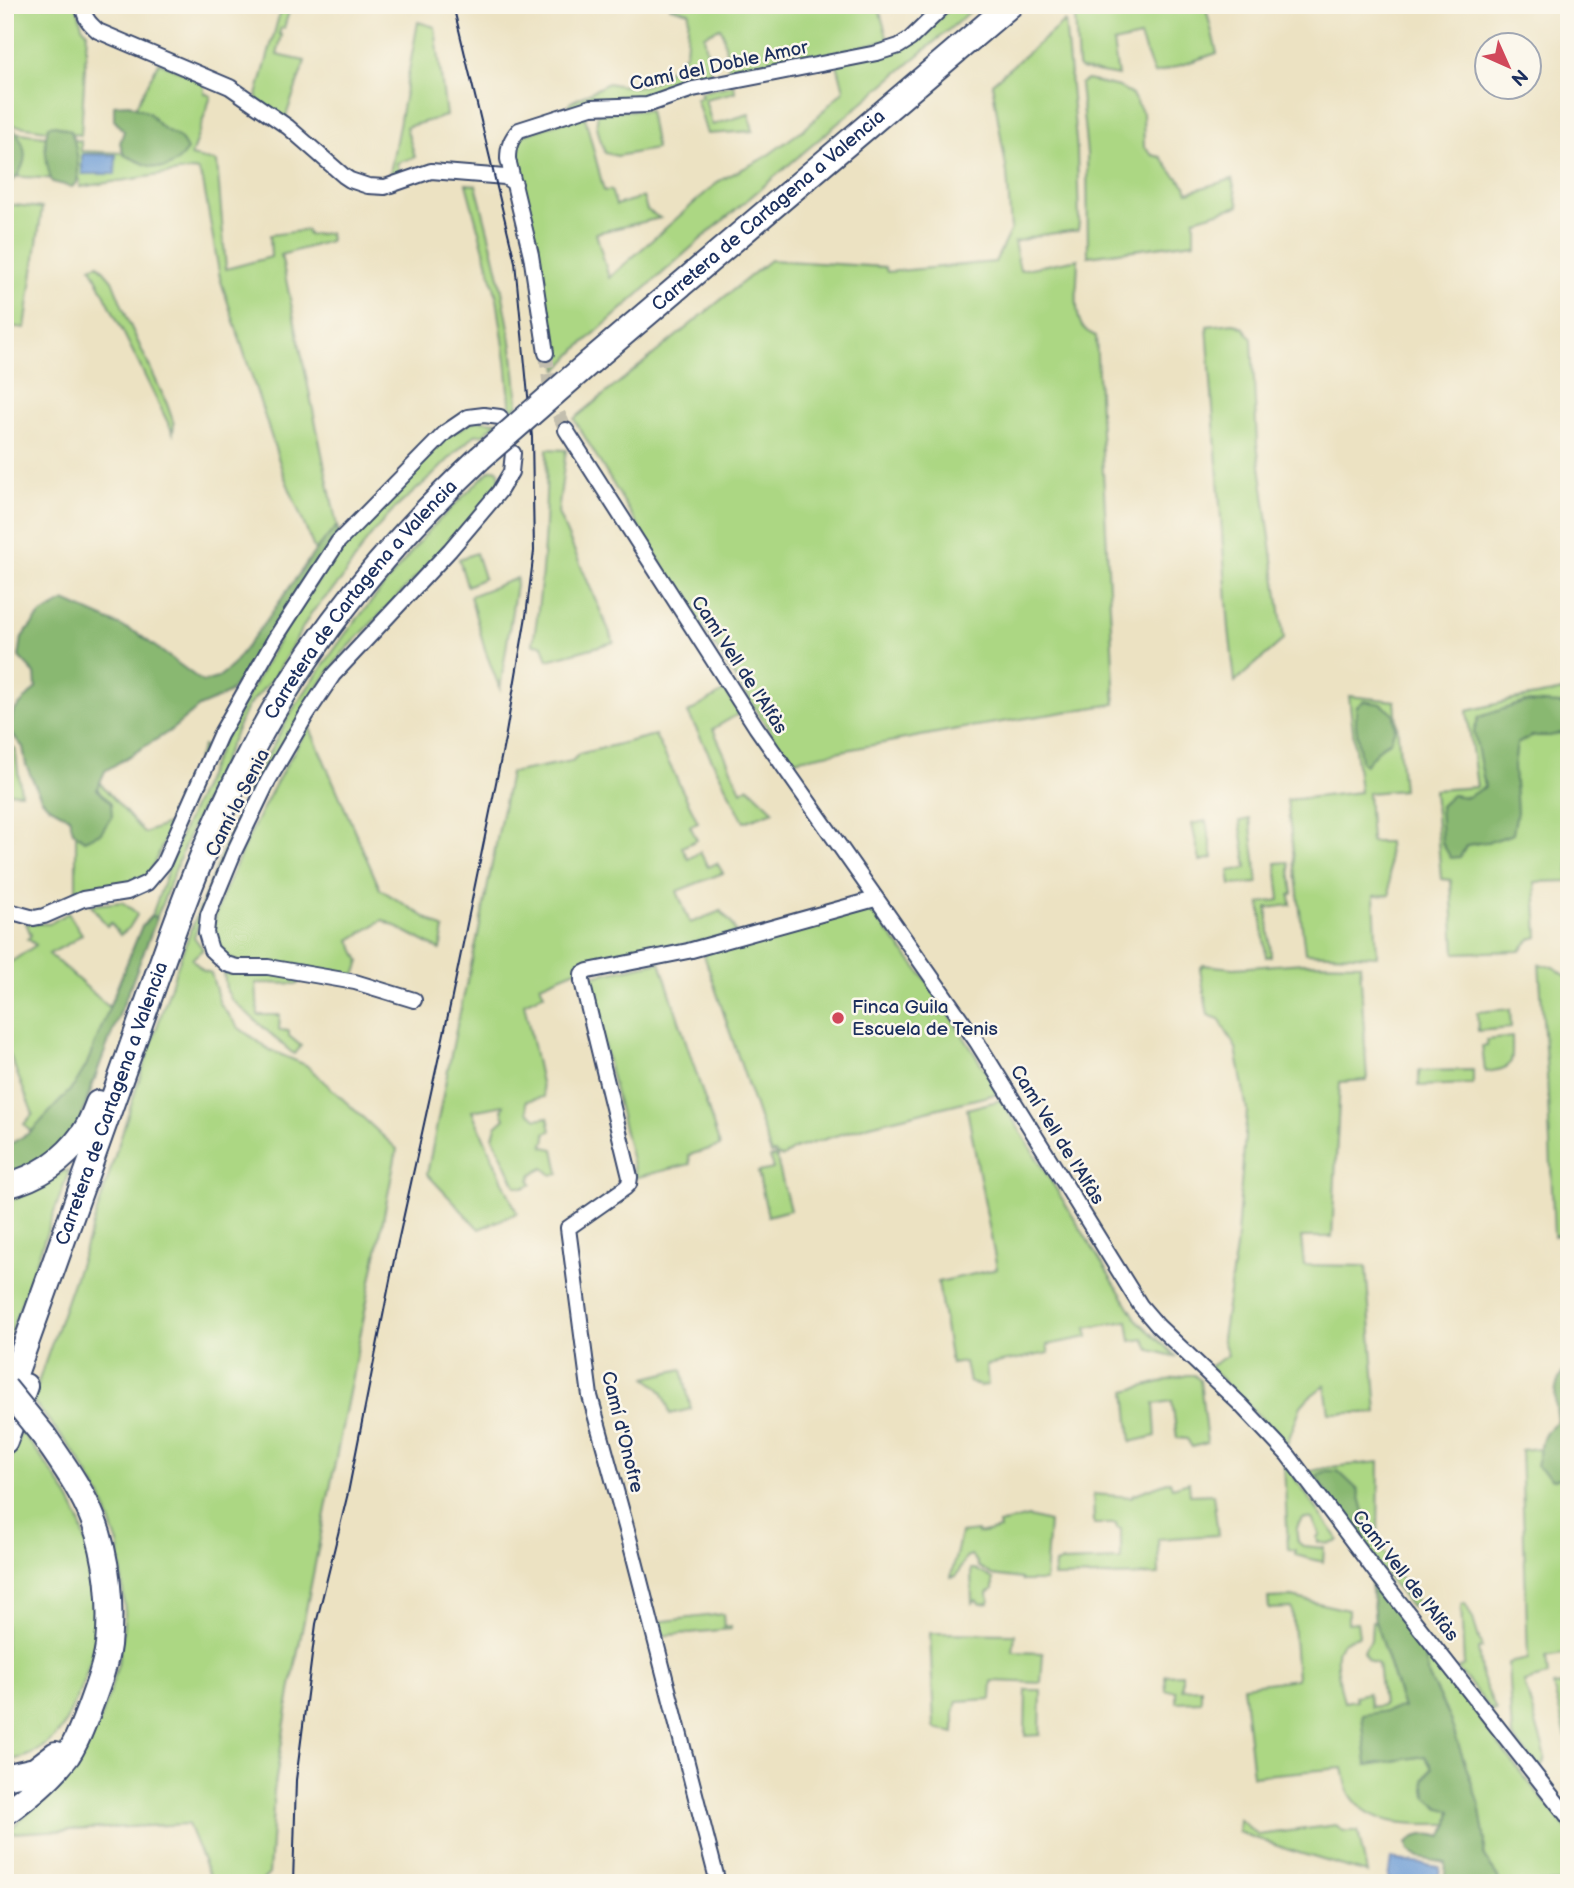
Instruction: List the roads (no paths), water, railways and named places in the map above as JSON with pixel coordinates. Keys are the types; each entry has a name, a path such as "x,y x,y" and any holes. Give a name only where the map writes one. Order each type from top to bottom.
{"highway":[{"name":"Carretera de Cartagena a Valencia","path":"5,1402 198,864 238,775 311,651 389,550 444,491 590,362 1010,5"},
{"path":"5,1186 41,1174 85,1132 98,1104 159,937 198,864"},
{"path":"5,1441 49,1315 72,1218"},
{"path":"5,1388 44,1436 85,1500 94,1522 104,1564 108,1606 108,1646 97,1690 81,1731 68,1755 45,1781 5,1813"},
{"path":"5,1777 35,1770 49,1761 68,1741 88,1712"}],"street":[{"path":"83,5 88,23 98,31 230,87 288,127 350,180 368,186 385,187 431,171 505,177 515,184"},
{"name":"Camí del Doble Amor","path":"508,159 512,137 520,130 590,107 647,105 693,89 877,53 899,46 945,5"},
{"path":"493,176 503,170 508,159"},
{"path":"508,159 531,255 546,353"},
{"path":"5,910 34,918 83,899 127,892 147,883 163,864 220,735 275,637 338,542 446,432 468,417 500,416"},
{"name":"Camí Vell de l'Alfàs","path":"566,430 756,727 977,1042 1140,1305 1288,1455 1378,1575 1569,1818"},
{"name":"Camí la Senia","path":"414,1000 355,982 268,967 237,967 226,964 211,950 206,933 208,915 268,781 333,675 450,550 499,492 511,472 513,453"},
{"name":"Camí d'Onofre","path":"718,1883 590,1396 568,1228 625,1188 630,1177 584,992 582,974 688,951 876,900"}],"water":[{"path":"82,154 116,155 115,174 82,174"},
{"path":"1391,1859 1440,1867 1438,1883 1409,1883 1388,1879"}],"tunnel":[{"path":"546,353 551,398 566,430"}],"tram line":[{"path":"293,1883 296,1780 316,1624 348,1493 394,1260 505,739 534,551 532,437 515,262 453,5"}],"place":[{"name":"Finca Guila Escuela de Tenis","path":"838,1018"}]}
